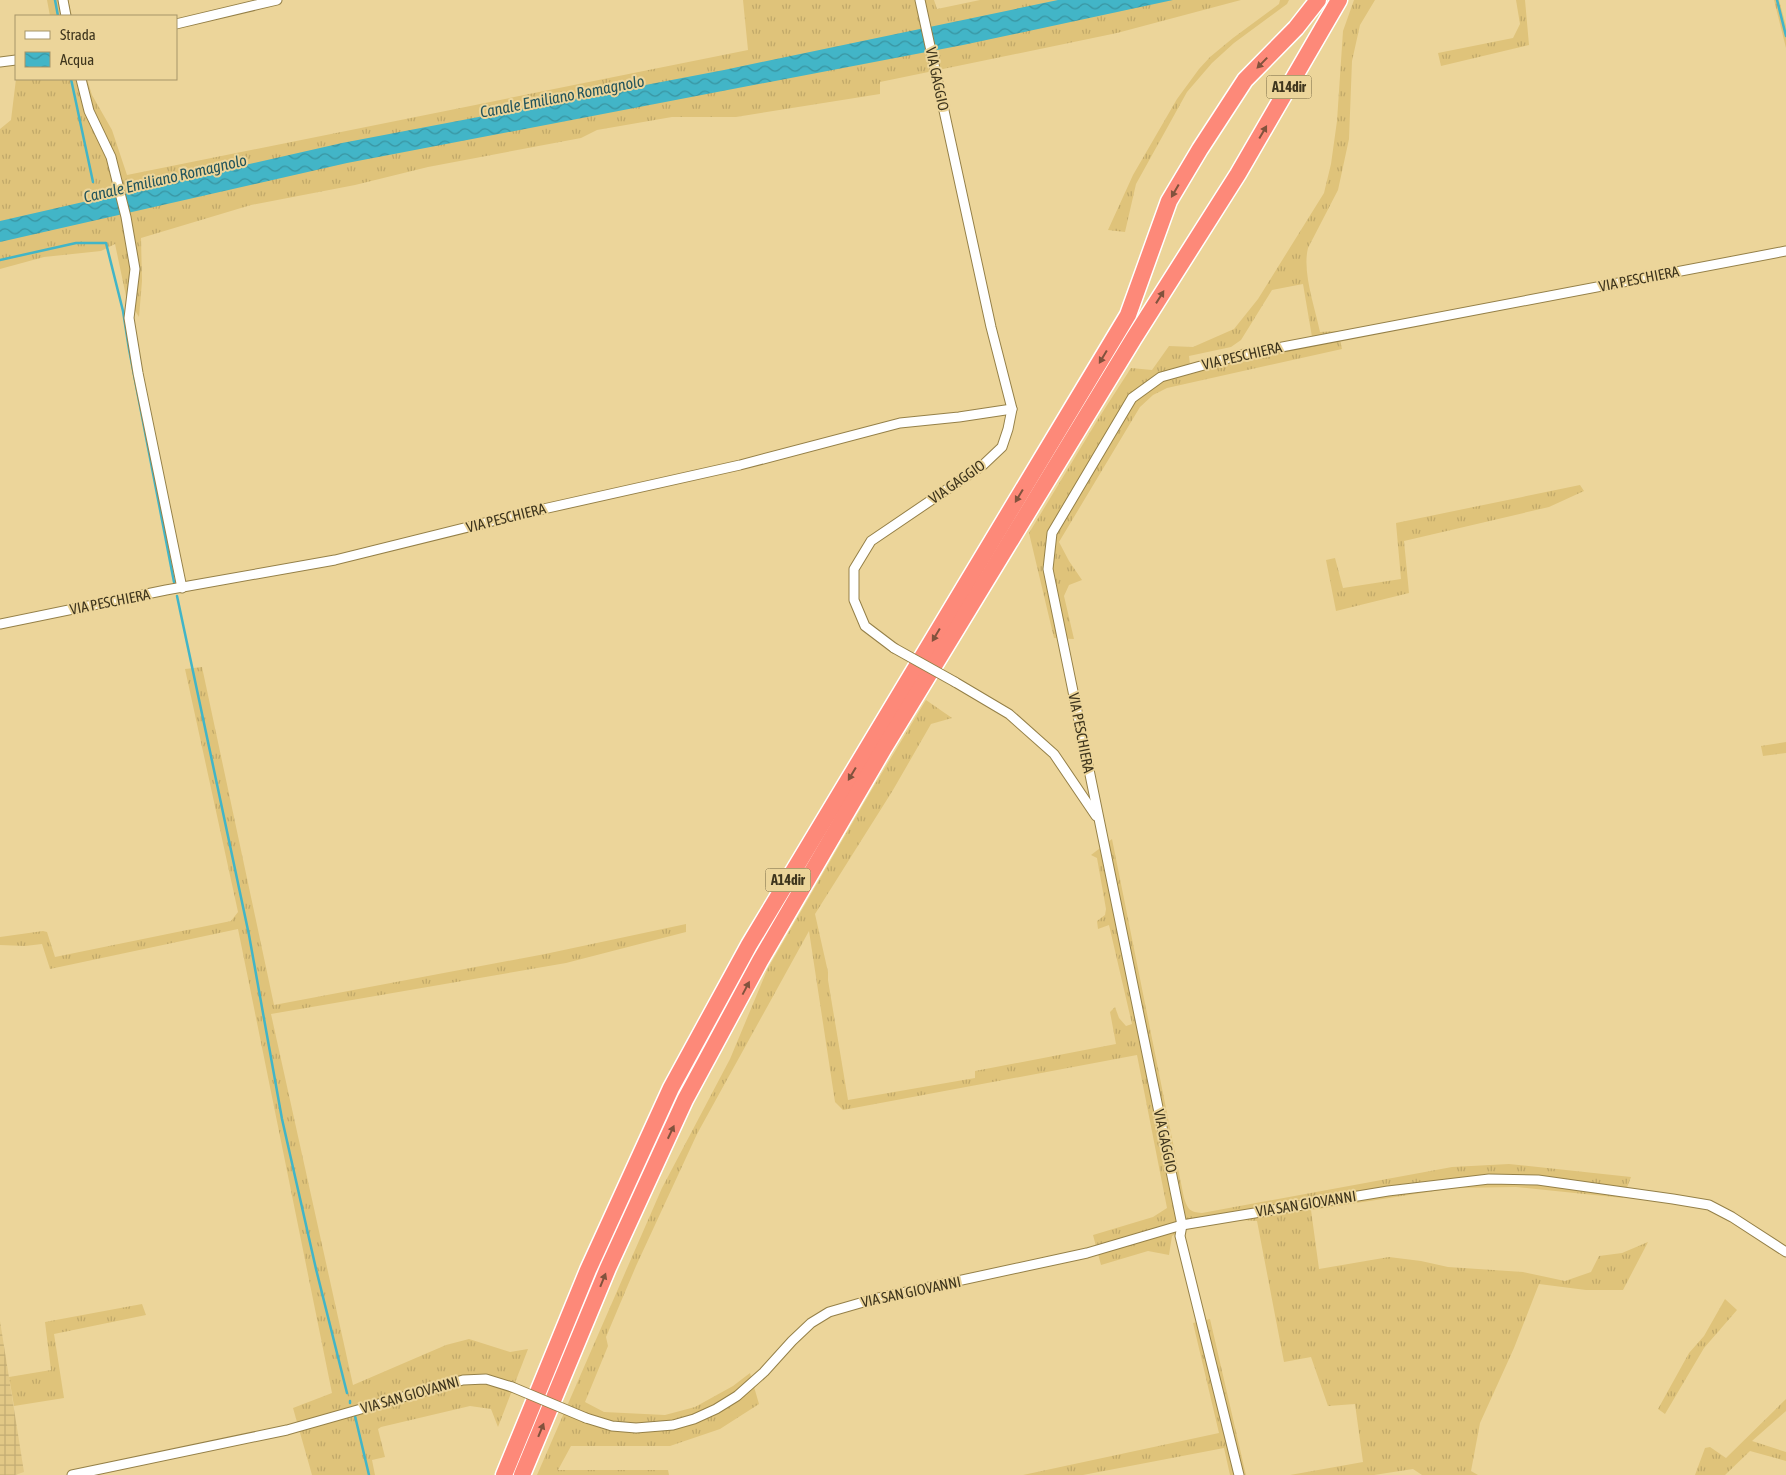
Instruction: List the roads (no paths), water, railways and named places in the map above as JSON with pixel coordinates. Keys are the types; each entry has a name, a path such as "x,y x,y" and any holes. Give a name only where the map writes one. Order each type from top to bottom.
{"highway":[{"name":"A14dir","path":"504,1475 588,1270 671,1088 750,944 1128,315 1169,201 1200,149 1245,80 1296,28 1318,0"},
{"name":"A14dir","path":"522,1475 608,1268 685,1100 760,960 884,748 1134,338 1238,174 1339,0"}],"street":[{"path":"62,0 66,15"},
{"path":"178,24 277,0"},
{"name":"VIA GAGGIO","path":"920,0 991,328 1012,409 1002,447 983,466 872,541 854,568 854,600 866,626 894,648 1009,714 1054,754 1100,822"},
{"path":"0,62 15,60"},
{"path":"81,80 89,111 111,157 126,217 135,269 129,318 138,374 182,588"},
{"name":"VIA PESCHIERA","path":"1096,805 1048,569 1052,533 1132,398 1161,377 1240,355 1786,251"},
{"name":"VIA PESCHIERA","path":"0,624 335,560 530,512 740,465 900,423 1012,409"},
{"name":"VIA GAGGIO","path":"1096,805 1182,1225 1180,1236 1239,1475"},
{"name":"VIA SAN GIOVANNI","path":"72,1475 287,1430 463,1380 486,1379 512,1387 586,1418 612,1426 636,1428 673,1425 694,1419 716,1409 737,1396 811,1323 829,1312 874,1299 1087,1253 1182,1225 1397,1190 1489,1179 1538,1180 1709,1205 1786,1252"}],"water":[{"path":"1058,0 1173,0 963,45 347,163 0,242 0,221 342,143 724,70"}],"waterway":[{"path":"55,0 58,15"},
{"path":"1777,0 1786,36"},
{"name":"Canale Emiliano Romagnolo","path":"71,80 93,182"},
{"path":"0,260 76,243 106,243 123,311 174,582"},
{"path":"177,596 249,935 282,1119 316,1269 347,1393"},
{"path":"355,1416 369,1475"}]}
